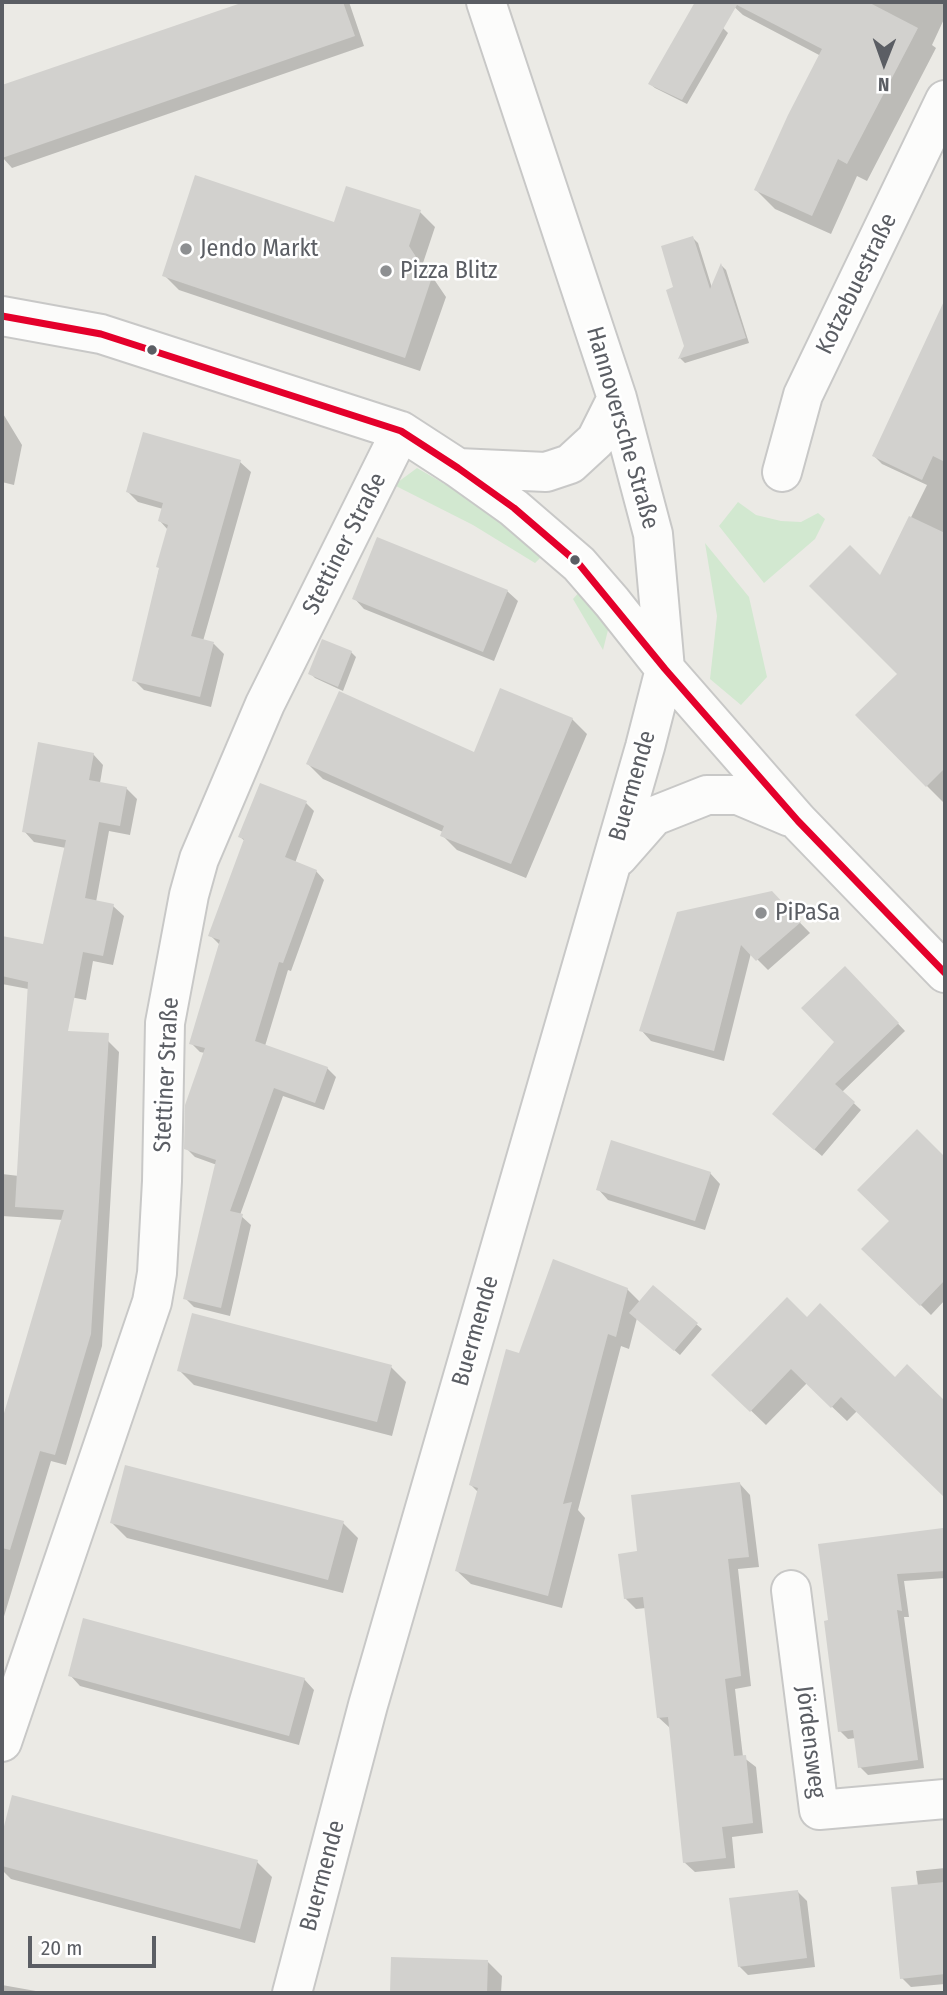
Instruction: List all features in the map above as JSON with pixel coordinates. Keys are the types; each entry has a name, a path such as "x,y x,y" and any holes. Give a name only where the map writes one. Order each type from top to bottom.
{"street":[{"name":"Hannoversche Straße","path":"486,2 617,398 653,534 665,669"},
{"name":"Kotzebuestraße","path":"782,472 803,395 945,100"},
{"path":"2,316 101,334 401,431 458,468 514,508 579,564 665,669 798,821 945,973"},
{"path":"458,468 546,472 570,464 596,440 617,398"},
{"name":"Stettiner Straße","path":"2,1742 152,1302 157,1273 162,1181 165,1023 189,895 199,859 265,704 401,431"},
{"name":"Buermende","path":"292,1993 368,1705 645,747 665,669"},
{"path":"609,866 654,816 707,795 738,795 798,821"},
{"name":"Jördensweg","path":"792,1590 819,1810 945,1799"}],"green space":[{"path":"417,468 476,502 544,554 535,563 473,525 394,485"},
{"path":"738,502 756,515 781,521 801,522 818,513 825,519 815,539 764,583 719,526"},
{"path":"705,543 749,597 767,677 741,705 710,679 717,616"},
{"path":"581,590 608,630 603,650 573,599"}],"building":[{"path":"244,2 343,2 355,36 2,158 2,85"},
{"path":"695,2 868,2 918,28 847,164 838,159 812,216 754,190 822,49 737,5 682,100 648,84"},
{"path":"195,175 334,222 346,186 421,210 409,246 431,280 405,358 162,276"},
{"path":"693,236 710,289 721,263 746,338 678,359 684,346 666,290 673,287 661,246"},
{"path":"945,299 945,462 933,456 922,480 872,456"},
{"path":"143,432 241,460 191,636 214,642 200,697 132,681 159,568 156,567 168,525 158,521 163,503 126,492"},
{"path":"909,516 945,533 945,768 926,787 855,715 897,674 809,586 850,545 880,575"},
{"path":"377,537 508,590 483,652 352,599"},
{"path":"322,639 352,651 338,687 308,674"},
{"path":"500,688 573,718 511,864 440,836 444,826 306,764 339,691 474,752"},
{"path":"38,742 94,753 89,780 127,787 120,826 99,822 85,898 114,904 103,956 83,952 68,1031 109,1033 91,1334 55,1455 40,1451 10,1550 2,1548 2,1420 64,1210 15,1207 28,982 2,976 2,936 43,944 66,840 22,832"},
{"path":"260,783 307,801 285,857 317,870 283,963 279,962 255,1041 328,1067 315,1103 274,1088 230,1211 243,1214 221,1308 183,1299 216,1160 184,1149 185,1105 205,1048 189,1044 220,940 208,936 244,839 238,837"},
{"path":"772,891 801,922 756,961 741,945 714,1051 639,1031 677,912"},
{"path":"845,966 899,1023 835,1084 855,1102 814,1150 772,1114 834,1042 801,1008"},
{"path":"917,1129 945,1157 945,1280 920,1306 861,1249 889,1221 857,1190"},
{"path":"611,1140 711,1172 695,1221 596,1190"},
{"path":"553,1259 628,1288 616,1337 608,1334 563,1504 572,1502 548,1596 455,1571 478,1488 469,1485 506,1349 519,1353"},
{"path":"653,1285 698,1323 674,1351 629,1313"},
{"path":"787,1297 807,1317 820,1303 895,1377 907,1364 945,1401 945,1498 841,1397 831,1408 791,1369 750,1412 711,1375"},
{"path":"192,1313 392,1365 377,1422 177,1371"},
{"path":"125,1465 344,1521 328,1580 110,1523"},
{"path":"740,1482 749,1557 728,1559 741,1676 725,1679 734,1756 746,1755 753,1823 722,1827 726,1858 683,1863 668,1717 657,1718 643,1597 624,1599 618,1554 637,1551 631,1495"},
{"path":"943,1528 945,1571 897,1574 902,1611 897,1610 918,1760 858,1768 853,1730 838,1732 824,1621 828,1620 818,1544"},
{"path":"83,1618 305,1678 289,1736 68,1676"},
{"path":"12,1795 258,1860 240,1929 2,1866 2,1834"},
{"path":"945,1882 945,1974 900,1979 891,1887"},
{"path":"798,1890 807,1958 738,1967 729,1898"},
{"path":"391,1957 488,1960 487,1993 390,1993"}],"transit line":[{"path":"2,316 101,334 401,431 458,468 514,508 579,564 665,669 798,821 945,973"}],"place":[{"name":"Jendo Markt","path":"186,249"},
{"name":"Pizza Blitz","path":"386,271"},
{"name":"PiPaSa","path":"761,913"}]}
